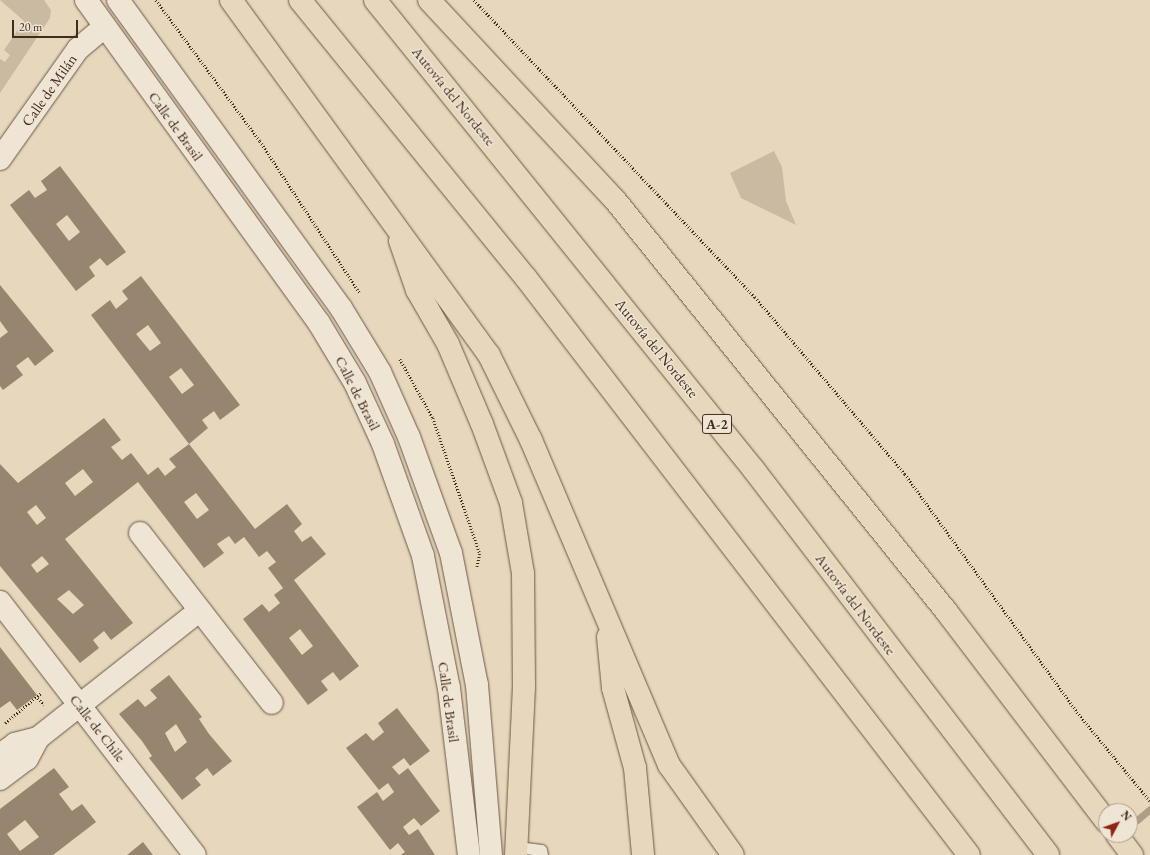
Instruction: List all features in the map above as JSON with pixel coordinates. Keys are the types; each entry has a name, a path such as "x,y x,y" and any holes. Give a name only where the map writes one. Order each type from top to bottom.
{"highway":[{"path":"231,0 392,219 489,355 531,440 669,764 733,855"},
{"path":"300,0 531,284 970,855"},
{"name":"Autovía del Nordeste","path":"375,0 754,470 1048,855"},
{"path":"429,0 615,200 946,611 1098,810"},
{"path":"392,219 417,290 448,344 511,503 523,573 524,686 517,851"},
{"path":"606,618 613,688 635,768 643,855"},
{"path":"1123,843 1132,855"}],"street":[{"name":"Calle de Brasil","path":"86,0 319,323 355,383 383,444 423,556 449,688 469,855"},
{"name":"Calle de Brasil","path":"118,0 341,308 380,372 409,437 451,553 477,685 491,855"},
{"name":"Calle de Milán","path":"0,159 78,49 105,26"},
{"path":"140,533 272,702"},
{"name":"Calle de Chile","path":"0,602 195,855"},
{"path":"0,779 27,759 38,738 79,704 200,610"},
{"path":"0,755 15,744 38,738"}],"lane":[{"path":"517,851 541,850 542,855"}],"path":[{"path":"474,0 755,297 905,474 1078,712 1150,800"},
{"path":"0,727 42,694 38,688"}],"shaded area":[{"path":"0,0 44,0 51,10 50,18 0,93 0,59 5,62 10,55 4,50 24,21"},
{"path":"774,151 782,167 786,201 796,225 741,198 730,173"}],"building":[{"path":"60,166 126,252 107,266 100,258 89,267 95,276 76,291 10,205 29,190 35,198 47,190 41,181","holes":["67,215 80,232 69,241 56,224"]},
{"path":"141,276 240,405 220,420 214,411 202,420 208,428 189,444 91,315 110,300 116,309 128,299 122,291","holes":["148,325 161,343 150,351 136,334","181,368 194,385 182,394 169,377"]},
{"path":"0,285 54,351 35,366 28,357 16,366 23,375 3,390 0,386 0,338 8,332 0,321"},
{"path":"104,418 121,440 111,447 122,460 131,453 148,475 158,467 165,476 176,467 169,459 189,444 255,529 287,504 302,524 294,531 302,542 311,536 326,554 294,580 359,666 340,681 333,672 321,681 328,690 308,705 243,619 262,604 269,612 280,603 274,595 283,588 268,568 276,562 267,551 259,557 244,537 235,544 229,536 217,544 224,553 204,568 138,482 65,539 133,623 111,640 104,631 93,640 99,648 80,663 0,566 0,464 18,483","holes":["83,469 93,482 75,496 65,483","196,493 209,510 197,519 184,502","36,505 46,518 37,525 27,512","42,556 49,564 37,573 31,565","69,590 84,605 73,614 57,599","300,629 313,646 302,655 289,638"]},
{"path":"0,647 37,695 17,710 10,701 0,708"},
{"path":"169,675 202,717 199,719 209,734 232,761 213,776 207,768 195,778 201,785 182,800 149,758 152,756 142,741 119,714 138,699 145,707 157,698 150,690","holes":["176,724 187,742 175,752 165,733"]},
{"path":"397,708 430,751 410,766 404,758 392,767 399,775 408,768 440,811 421,826 414,818 403,827 409,835 418,829 435,855 401,855 405,852 398,843 390,850 357,807 377,792 383,801 394,792 388,783 379,790 346,748 366,733 373,741 384,732 378,723"},
{"path":"54,768 69,787 59,794 72,811 82,804 96,822 53,855 0,855 0,809","holes":["25,820 39,837 20,851 7,834"]},
{"path":"143,842 153,855 127,855"}],"waterway":[{"path":"1138,819 1150,809"}]}
